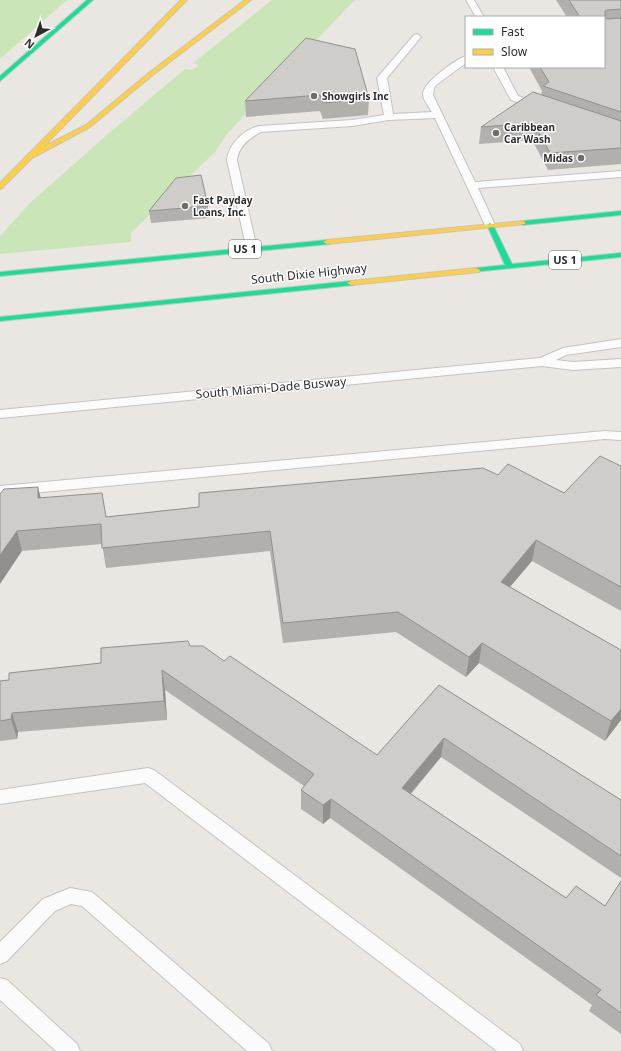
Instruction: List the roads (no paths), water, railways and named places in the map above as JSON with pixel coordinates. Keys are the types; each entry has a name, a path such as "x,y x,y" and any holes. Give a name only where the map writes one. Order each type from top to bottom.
{"highway":[{"path":"0,79 90,0"},
{"path":"0,187 184,0"},
{"path":"29,157 88,126 152,73 248,0"},
{"name":"US 1","path":"0,274 621,213"},
{"path":"490,225 509,265"},
{"name":"South Dixie Highway","path":"0,319 509,265 621,255"}],"lane":[{"path":"470,0 479,16"},
{"path":"389,117 382,78 398,62 417,37"},
{"path":"465,60 433,83 428,88 428,95 490,225"},
{"path":"499,68 514,98 550,110"},
{"path":"251,249 233,167 233,152 241,141 249,134 259,129 352,123 389,117 438,115"},
{"path":"471,185 621,174"},
{"name":"South Miami-Dade Busway","path":"542,362 563,352 621,343"},
{"name":"South Miami-Dade Busway","path":"0,414 542,362 573,366 621,362"},
{"path":"0,491 505,443 619,437"},
{"path":"0,797 148,775 513,1051"},
{"path":"0,955 49,905 70,896 86,898 262,1051"},
{"path":"0,988 70,1051"}],"place":[{"name":"Showgirls Inc","path":"314,96"},
{"name":"Caribbean Car Wash","path":"496,133"},
{"name":"Midas","path":"581,158"},
{"name":"Fast Payday Loans, Inc.","path":"185,206"}]}
